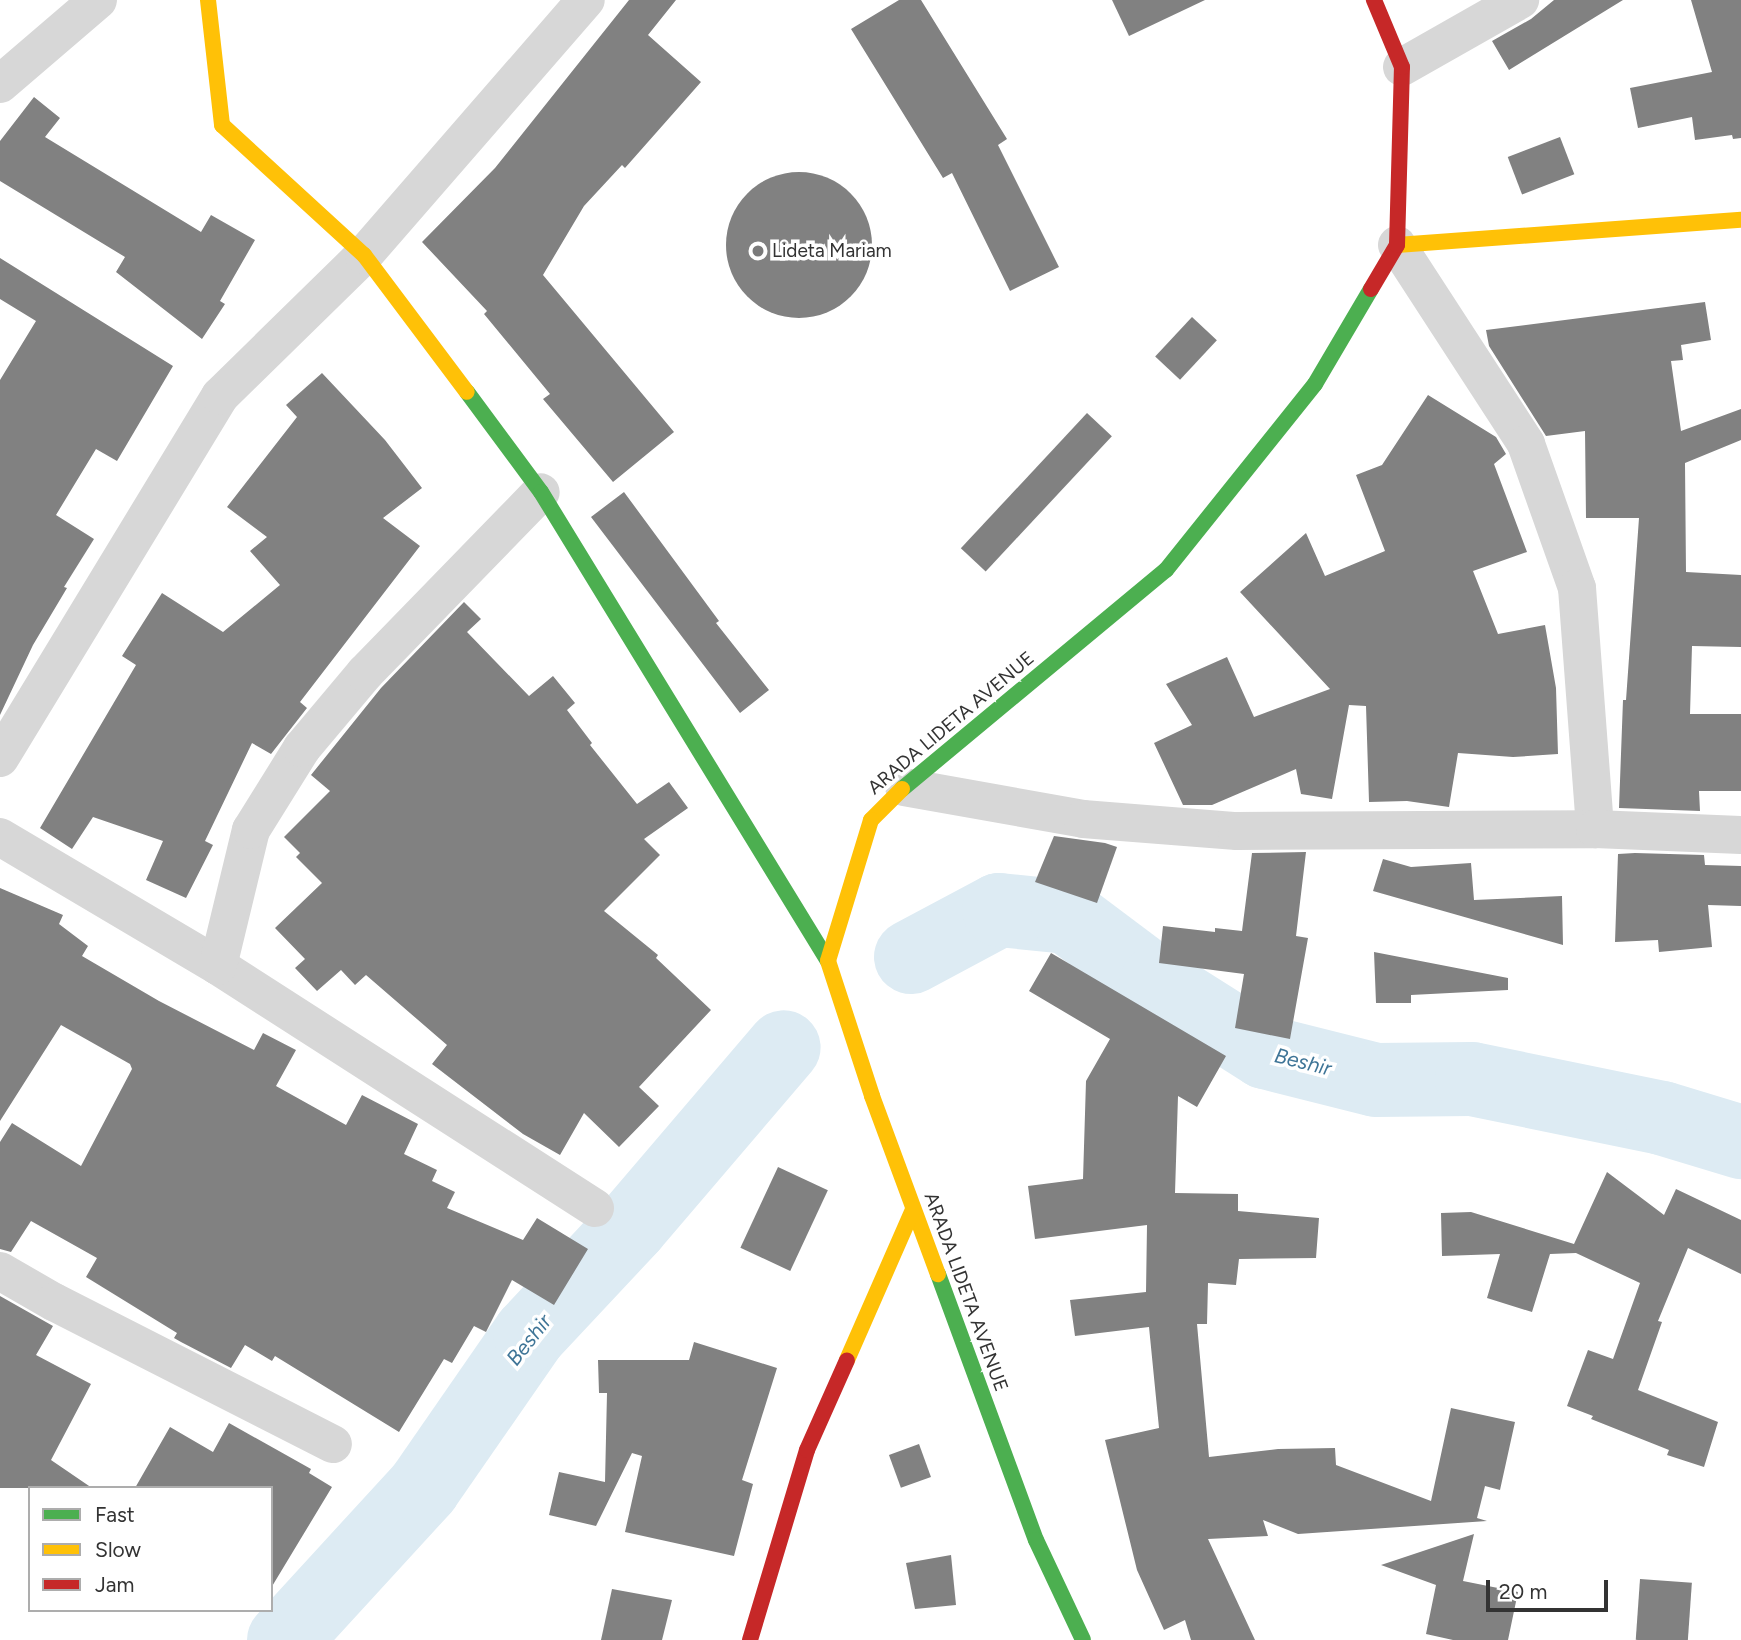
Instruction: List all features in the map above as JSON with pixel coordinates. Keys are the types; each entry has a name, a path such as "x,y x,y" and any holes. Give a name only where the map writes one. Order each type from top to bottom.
{"main road":[{"path":"208,0 222,125 364,255 541,492 828,961"},
{"name":"ARADA LIDETA AVENUE","path":"1083,1640 1036,1541 872,1096 828,961 871,820 904,787 1166,570 1315,384 1397,245 1402,66 1374,0"},
{"path":"1397,245 1741,220"},
{"path":"750,1640 807,1450 913,1210"}],"street":[{"path":"0,84 98,0"},
{"path":"0,758 220,396 364,255 586,0"},
{"path":"1402,66 1520,0"},
{"path":"1397,245 1526,444 1577,588 1595,829"},
{"path":"218,966 251,830 302,748 365,673 541,492"},
{"path":"904,787 1083,819 1237,831 1595,829 1741,835"},
{"path":"0,837 218,966 594,1208"},
{"path":"0,1271 54,1302 333,1444"}],"building":[{"path":"629,0 676,0 648,35 701,82 625,168 622,165 584,206 543,275 674,432 613,482 543,399 550,394 484,314 487,311 422,242 495,168"},
{"path":"899,0 921,0 1007,139 998,145 1059,267 1010,291 952,173 943,178 851,29"},
{"path":"1112,0 1205,0 1129,36"},
{"path":"1554,0 1623,0 1509,70 1492,41 1531,19"},
{"path":"1691,0 1741,0 1741,138 1733,139 1732,135 1695,140 1692,117 1638,128 1630,88 1712,72"},
{"path":"34,97 60,118 45,137 201,232 211,215 255,240 220,301 225,304 202,339 116,272 125,257 0,181 0,141"},
{"path":"1560,137 1574,174 1522,194 1508,157"},
{"path":"799,172 827,178 851,193 866,217 872,245 866,273 851,297 827,312 799,318 771,312 747,297 732,273 726,245 732,217 747,193 771,178"},
{"path":"0,258 173,366 117,461 96,449 56,515 94,539 33,645 0,715 0,380 36,321 0,299"},
{"path":"1705,302 1711,340 1681,345 1683,360 1671,361 1681,431 1741,409 1741,440 1685,463 1686,572 1741,575 1741,647 1692,646 1690,714 1741,714 1741,791 1699,791 1700,811 1619,808 1623,700 1626,700 1639,518 1586,518 1585,431 1546,436 1489,346 1486,330"},
{"path":"1192,317 1217,340 1180,380 1155,356"},
{"path":"322,373 385,440 422,488 383,518 420,546 300,702 307,708 271,754 252,743 205,841 213,845 186,898 146,880 163,841 93,817 72,849 40,828 136,665 122,656 162,593 223,632 280,585 250,551 267,537 227,507 297,417 286,405"},
{"path":"1428,395 1496,437 1506,454 1494,464 1527,552 1473,571 1498,634 1545,625 1556,688 1558,754 1513,757 1458,753 1449,807 1407,801 1369,802 1366,706 1349,705 1332,799 1301,794 1296,769 1212,805 1183,805 1154,743 1192,725 1166,684 1227,657 1254,717 1330,689 1240,592 1306,533 1325,576 1385,551 1356,475 1382,465"},
{"path":"1087,413 1112,436 986,571 961,548"},
{"path":"624,492 719,621 716,623 769,690 740,713 591,517"},
{"path":"464,602 481,619 467,632 529,696 553,676 575,703 567,710 592,743 590,745 637,804 669,782 688,808 644,839 660,855 604,911 658,955 656,958 711,1010 639,1087 659,1106 619,1147 584,1113 560,1155 523,1134 432,1064 447,1045 366,975 355,985 341,970 317,991 295,968 305,959 275,928 322,883 296,857 300,853 284,837 330,791 311,775 381,688"},
{"path":"1054,836 1117,847 1097,903 1035,882"},
{"path":"1306,852 1296,936 1308,938 1290,1039 1235,1028 1244,974 1159,963 1163,926 1215,932 1215,928 1242,931 1252,853"},
{"path":"1618,854 1704,855 1705,865 1741,866 1741,906 1708,905 1712,947 1659,952 1658,940 1615,942"},
{"path":"1383,859 1411,867 1471,863 1474,900 1562,896 1563,945 1373,891"},
{"path":"0,888 63,915 59,924 88,946 82,956 159,1001 254,1050 263,1033 296,1050 276,1086 346,1125 362,1095 418,1124 404,1154 437,1170 432,1181 455,1192 447,1208 523,1240 537,1218 588,1249 554,1305 512,1280 486,1332 474,1326 452,1363 444,1359 399,1432 275,1356 272,1361 245,1345 231,1368 174,1338 177,1333 86,1277 97,1258 31,1221 11,1252 0,1249 0,1142 12,1123 81,1166 132,1069 130,1064 61,1025 0,1121"},
{"path":"1374,952 1508,978 1508,990 1411,995 1411,1003 1376,1003"},
{"path":"1051,953 1226,1056 1197,1107 1178,1096 1175,1193 1238,1194 1238,1211 1319,1218 1316,1258 1239,1259 1236,1285 1208,1283 1207,1324 1197,1324 1209,1457 1278,1449 1335,1448 1336,1465 1431,1501 1451,1408 1515,1422 1500,1490 1485,1486 1477,1518 1487,1521 1298,1534 1263,1520 1268,1536 1208,1539 1255,1640 1191,1640 1185,1620 1164,1630 1137,1570 1105,1440 1159,1428 1149,1327 1075,1336 1070,1300 1146,1292 1147,1225 1035,1239 1028,1186 1083,1179 1086,1081 1110,1039 1029,991"},
{"path":"778,1167 828,1190 790,1271 740,1248"},
{"path":"1607,1172 1664,1215 1676,1189 1741,1220 1741,1274 1688,1248 1658,1321 1662,1322 1638,1390 1718,1422 1704,1467 1667,1455 1669,1450 1591,1419 1593,1416 1567,1406 1588,1350 1613,1359 1640,1283 1576,1253 1550,1254 1532,1312 1487,1298 1500,1254 1442,1256 1441,1213 1471,1212 1574,1244"},
{"path":"0,1296 53,1326 36,1355 91,1384 51,1460 89,1486 0,1488"},
{"path":"694,1342 777,1368 742,1480 753,1484 734,1556 625,1532 642,1456 632,1453 596,1526 549,1515 559,1472 605,1482 607,1393 599,1393 598,1360 689,1360"},
{"path":"229,1423 311,1469 309,1473 332,1487 273,1585 273,1486 136,1486 170,1427 213,1452"},
{"path":"919,1444 931,1477 901,1488 889,1455"},
{"path":"1474,1534 1463,1581 1518,1592 1508,1640 1453,1640 1426,1634 1436,1585 1381,1565"},
{"path":"951,1555 956,1605 915,1609 906,1563"},
{"path":"1640,1579 1692,1583 1688,1640 1636,1640"},
{"path":"612,1589 672,1600 662,1640 601,1640"}],"waterway":[{"name":"Beshir","path":"911,957 999,910 1068,917 1156,983 1265,1052 1376,1080 1472,1079 1662,1118 1741,1142"},
{"name":"Beshir","path":"284,1640 424,1487 530,1334 631,1226 784,1047"}],"traffic: fast":[{"path":"902,789 1166,570 1315,384 1371,289"},
{"path":"467,392 541,492 828,961"},
{"path":"938,1274 1036,1540 1083,1640"}],"traffic: slow":[{"path":"208,0 222,125 364,255 467,392"},
{"path":"1397,245 1741,220"},
{"path":"902,789 871,820 828,961 872,1096 938,1274"},
{"path":"847,1360 913,1210"}],"traffic: jam":[{"path":"1371,289 1397,245 1402,67 1374,0"},
{"path":"750,1640 807,1450 847,1360"}],"place":[{"name":"Lideta Mariam","path":"758,251"}]}
